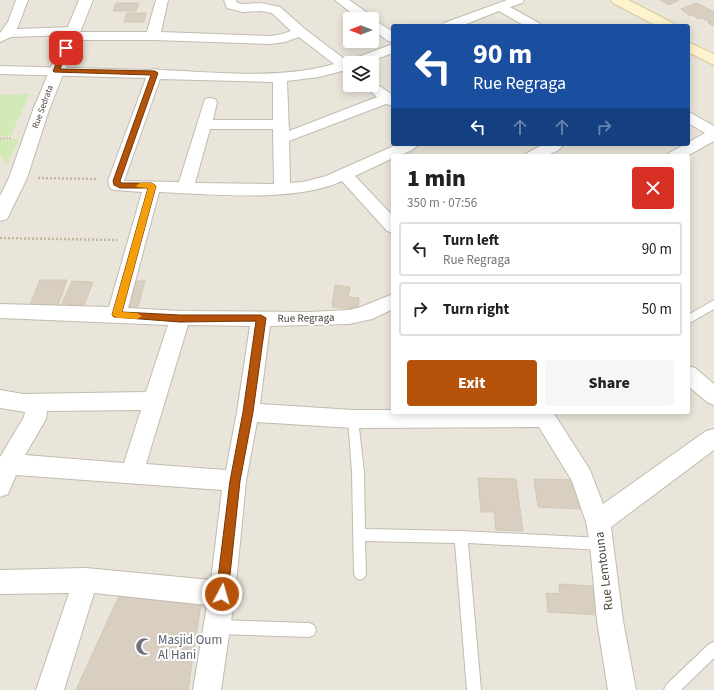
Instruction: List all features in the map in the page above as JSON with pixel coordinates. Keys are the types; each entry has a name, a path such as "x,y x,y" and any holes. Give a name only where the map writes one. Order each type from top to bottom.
{"main road":[{"path":"613,2 647,24"},
{"path":"613,2 663,24"},
{"path":"690,37 714,50"},
{"path":"690,47 714,60"}],"street":[{"path":"22,0 4,36 72,34 271,40 285,38 300,32"},
{"name":"Rue Sedrata","path":"0,215 18,178 41,110 86,0"},
{"path":"153,36 162,0"},
{"path":"230,0 231,5 237,7 261,7 276,10 300,32 343,62"},
{"path":"341,0 357,12"},
{"path":"478,0 530,24"},
{"path":"454,24 518,0"},
{"path":"379,28 391,37"},
{"path":"373,56 391,49"},
{"path":"0,70 155,73 280,78 319,73 343,67"},
{"path":"155,73 117,179 116,184 120,186 259,190 303,187 331,180 391,155"},
{"path":"280,78 282,188"},
{"path":"379,92 390,100"},
{"path":"204,124 281,132 390,100"},
{"path":"186,187 210,102"},
{"path":"690,118 714,132"},
{"path":"679,154 714,136"},
{"path":"700,143 714,152"},
{"path":"536,154 549,146"},
{"path":"552,146 561,154"},
{"path":"394,154 407,149"},
{"path":"344,174 391,225"},
{"path":"117,315 152,186"},
{"name":"Rue Regraga","path":"0,311 180,318 308,319 349,317 365,314 391,302"},
{"path":"132,472 180,318"},
{"path":"207,690 222,594 235,481 248,412 261,318"},
{"path":"690,376 714,396"},
{"path":"0,400 37,403 154,401"},
{"path":"0,487 8,464 35,419 37,403"},
{"path":"248,412 352,419 542,415 582,476 600,533"},
{"name":"Rue Lemtouna","path":"622,690 610,621 600,533 714,438"},
{"path":"8,464 132,472 235,481"},
{"path":"0,582 86,580 222,594"},
{"path":"50,690 86,580"}],"lane":[{"path":"690,319 714,304"},
{"path":"352,419 358,472 360,574"},
{"path":"359,534 461,537 600,533"},
{"path":"461,537 474,690"},
{"path":"217,627 309,630"},
{"path":"671,690 714,649"}],"path":[{"path":"0,138 10,138"},
{"path":"46,178 117,179"},
{"path":"0,238 137,240"}],"shaded area":[{"path":"0,0 714,0 714,690 0,690"}],"green space":[{"path":"29,94 11,136 0,137 0,95"},
{"path":"19,139 6,166 0,154 0,140"}],"building":[{"path":"660,0 679,0 669,5"},
{"path":"116,3 139,3 136,11 113,11"},
{"path":"696,3 714,12 714,26 702,18 699,19 692,15 690,16 681,9"},
{"path":"127,13 146,13 144,22 124,22"},
{"path":"40,280 67,280 58,305 30,305"},
{"path":"72,281 93,282 84,305 62,304"},
{"path":"129,281 145,281 138,307 121,307"},
{"path":"335,285 350,287 348,297 359,298 358,309 332,307"},
{"path":"478,478 516,479 523,531 496,530 494,512 481,512"},
{"path":"534,479 578,480 583,509 538,507"},
{"path":"559,584 593,586 598,615 548,612 546,593 560,594"},
{"name":"Masjid Oum Al Hani","path":"124,585 201,603 188,690 76,690"}],"slow traffic":[{"path":"137,316 117,315 152,186 140,186"}],"place":[{"name":"Masjid Oum Al Hani","path":"145,647"}],"route":[{"path":"66,48 56,71 155,73 116,181 116,184 120,186 152,186 117,315 180,318 261,318 248,412 235,481 222,594"}]}
